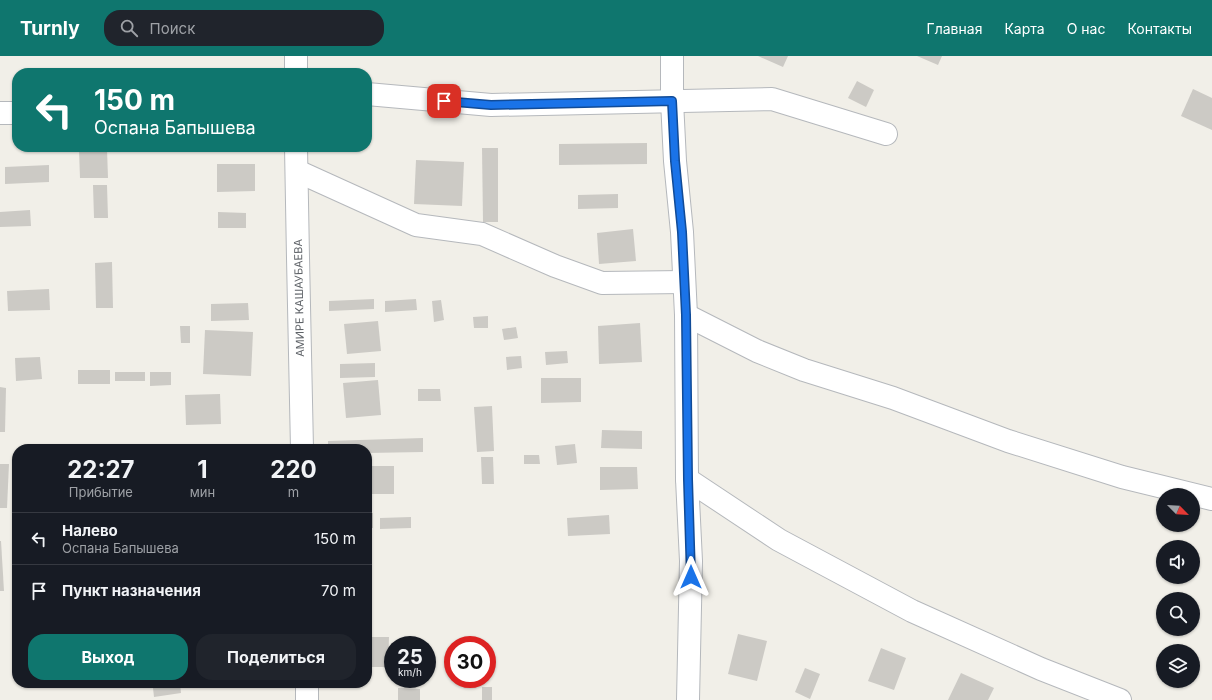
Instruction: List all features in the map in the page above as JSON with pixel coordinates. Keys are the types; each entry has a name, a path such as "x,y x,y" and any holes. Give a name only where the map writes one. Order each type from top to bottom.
{"street":[{"path":"296,56 296,68"},
{"path":"672,56 672,101 675,161 682,232 686,315 688,479 691,562 688,700"},
{"path":"372,94 491,105 772,99 886,134"},
{"path":"0,113 12,113"},
{"name":"АМИРЕ КАШАУБАЕВА","path":"296,152 302,444"},
{"path":"297,171 416,225 482,234 555,266 602,284 684,282"},
{"path":"686,315 757,351 804,370 893,398 1015,443 1122,477 1212,499"},
{"path":"688,479 779,540 912,611 1041,669 1120,700"},
{"path":"307,688 307,700"}],"building":[{"path":"758,56 788,56 783,67"},
{"path":"917,56 942,56 938,65"},
{"path":"857,81 874,90 866,107 848,98"},
{"path":"1193,89 1212,98 1212,130 1181,116"},
{"path":"647,143 647,164 559,165 559,144"},
{"path":"482,148 498,148 498,222 483,222"},
{"path":"79,152 107,152 108,178 80,178"},
{"path":"416,160 464,162 462,206 414,204"},
{"path":"217,164 255,164 255,191 217,192"},
{"path":"49,165 49,182 5,184 5,167"},
{"path":"93,185 107,185 108,218 94,218"},
{"path":"618,194 618,208 578,209 578,195"},
{"path":"30,210 31,226 0,227 0,212"},
{"path":"218,212 246,213 246,228 218,228"},
{"path":"633,229 636,261 599,264 597,233"},
{"path":"112,262 113,308 96,308 95,263"},
{"path":"49,289 50,310 8,311 7,291"},
{"path":"374,299 374,309 329,311 329,301"},
{"path":"416,299 417,310 385,312 385,301"},
{"path":"441,300 444,320 434,322 432,301"},
{"path":"248,303 249,320 211,321 211,304"},
{"path":"488,316 488,328 474,328 473,317"},
{"path":"378,321 381,351 347,354 344,324"},
{"path":"640,323 642,362 599,364 598,326"},
{"path":"180,326 190,326 190,343 181,343"},
{"path":"516,327 518,338 504,340 502,329"},
{"path":"205,330 253,332 251,376 203,374"},
{"path":"567,351 568,363 546,365 545,352"},
{"path":"521,356 522,368 507,370 506,357"},
{"path":"40,357 42,379 16,381 15,358"},
{"path":"375,363 375,377 340,378 340,364"},
{"path":"78,370 110,370 110,384 78,384"},
{"path":"115,372 145,372 145,381 115,381"},
{"path":"150,372 171,372 171,385 150,386"},
{"path":"541,378 581,378 581,402 541,403"},
{"path":"378,380 381,415 346,418 343,383"},
{"path":"0,387 6,388 5,432 0,432"},
{"path":"418,389 440,389 441,401 418,401"},
{"path":"220,394 221,424 186,425 185,395"},
{"path":"492,406 494,451 477,452 474,407"},
{"path":"602,430 642,431 642,449 601,448"},
{"path":"423,438 423,452 372,453 372,444 328,444 328,441"},
{"path":"575,444 577,463 557,465 555,446"},
{"path":"524,455 539,455 540,464 524,464"},
{"path":"481,457 493,457 494,484 482,484"},
{"path":"0,464 9,464 7,508 0,508"},
{"path":"372,466 394,466 394,494 372,494"},
{"path":"600,467 637,467 638,489 600,490"},
{"path":"372,513 373,513 372,528"},
{"path":"609,515 610,534 568,536 567,518"},
{"path":"411,517 411,528 380,529 380,518"},
{"path":"1,541 4,591 0,591"},
{"path":"738,634 767,641 757,681 728,674"},
{"path":"372,637 384,637 384,667 372,667"},
{"path":"881,648 906,658 894,690 868,681"},
{"path":"805,668 820,674 810,699 795,692"},
{"path":"961,673 994,688 988,700 948,700"},
{"path":"153,688 180,688 181,693 154,697"},
{"path":"398,688 420,689 420,700 398,700"},
{"path":"482,688 492,688 492,700 482,700"}],"route":[{"path":"444,101 491,105 672,101 675,161 682,232 686,315 691,577"}]}
